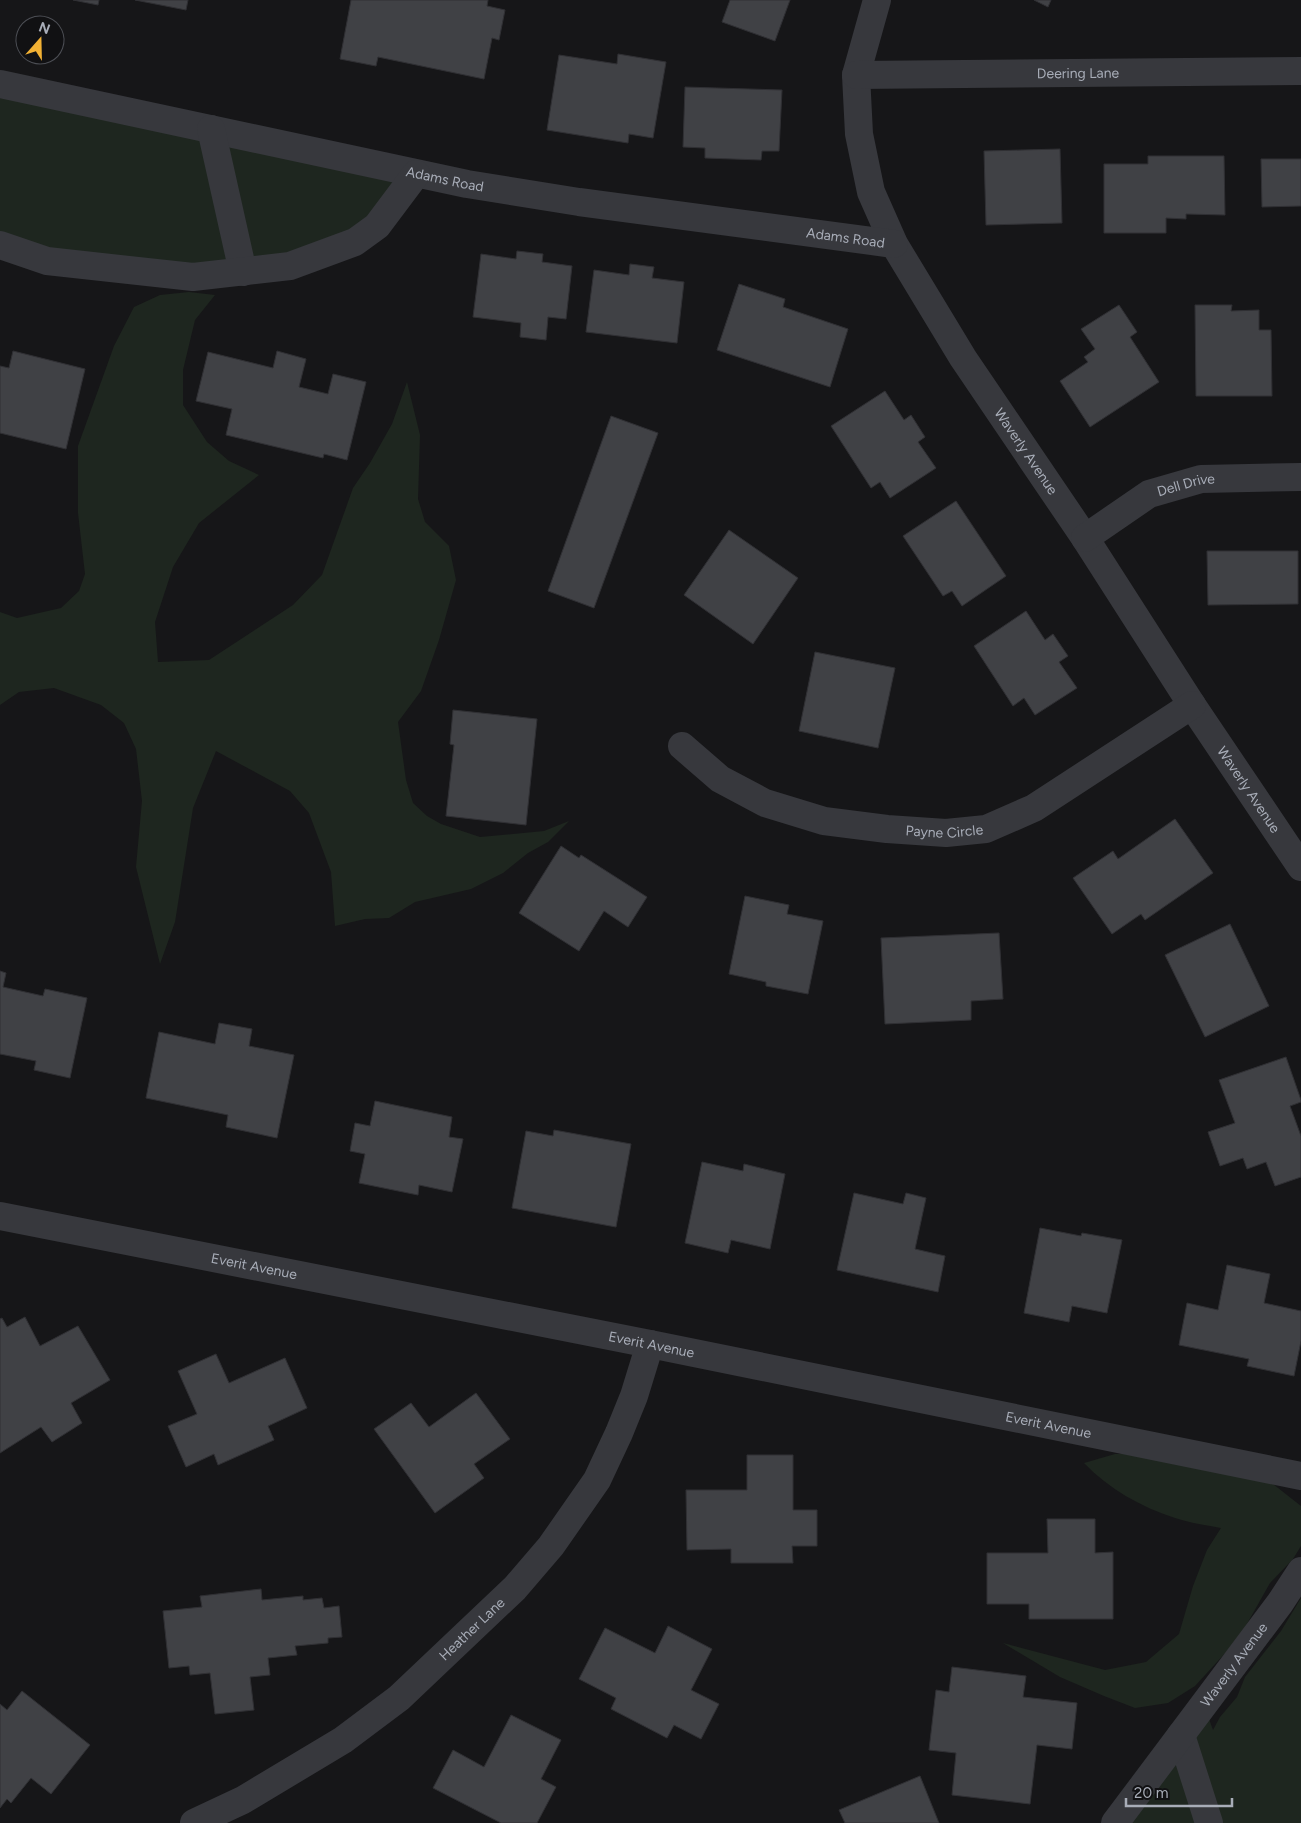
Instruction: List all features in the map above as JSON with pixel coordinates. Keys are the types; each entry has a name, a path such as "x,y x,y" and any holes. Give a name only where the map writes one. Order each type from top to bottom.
{"street":[{"name":"Waverly Avenue","path":"877,0 856,75 859,134 871,192 894,244 963,358 1085,538 1192,705 1301,867"},
{"name":"Deering Lane","path":"856,75 1301,71"},
{"name":"Adams Road","path":"0,84 416,174 579,202 894,244"},
{"path":"210,129 243,272"},
{"path":"0,245 47,261 193,277 290,266 355,242 377,226 416,174"},
{"name":"Dell Drive","path":"1085,538 1149,494 1201,479 1301,478"},
{"name":"Payne Circle","path":"682,746 720,779 765,803 824,821 946,834 986,829 1034,808 1192,705"},
{"name":"Everit Avenue","path":"0,1216 650,1344 1301,1476"},
{"name":"Heather Lane","path":"194,1823 243,1800 343,1740 399,1698 515,1588 551,1546 597,1480 623,1423 650,1344"},
{"name":"Waverly Avenue","path":"1115,1823 1280,1603 1301,1571"},
{"path":"1181,1735 1209,1823"}],"shaded area":[{"path":"0,89 402,179 363,228 287,259 195,268 50,253 0,236"},
{"path":"189,292 215,295 195,320 183,370 183,405 207,442 229,461 259,475 199,523 173,567 155,622 158,662 209,660 293,605 322,575 353,488 370,463 392,424 407,382 420,435 418,499 425,522 449,546 456,580 439,640 421,691 398,722 406,780 413,803 427,816 441,824 480,837 544,831 569,821 548,842 528,853 503,873 471,889 415,902 389,918 365,919 335,926 331,872 309,813 290,791 216,751 193,808 175,922 160,964 136,867 142,801 136,749 124,723 101,705 54,688 19,692 0,705 0,612 17,618 61,608 79,591 85,574 78,513 78,446 114,346 134,307 160,295"},
{"path":"1115,1454 1133,1454 1173,1464 1228,1471 1273,1484 1301,1506 1301,1546 1293,1559 1270,1583 1239,1638 1195,1686 1168,1703 1135,1708 1060,1677 1003,1643 1105,1670 1146,1662 1179,1634 1193,1586 1207,1550 1221,1528 1181,1520 1138,1503 1104,1481 1084,1463"},
{"path":"1301,1598 1301,1823 1111,1823 1204,1705 1213,1730 1220,1717 1237,1697 1245,1677 1281,1631"}],"building":[{"path":"73,0 99,0 98,5"},
{"path":"135,0 188,0 186,10"},
{"path":"351,0 488,0 487,6 505,10 499,40 492,38 484,79 378,57 376,66 340,59"},
{"path":"730,0 790,0 775,41 722,22"},
{"path":"1034,0 1051,0 1048,7"},
{"path":"618,54 666,62 653,138 629,134 628,143 547,130 559,55 617,64"},
{"path":"685,87 782,90 779,151 762,151 761,160 705,158 705,148 683,147"},
{"path":"1060,149 1062,223 986,225 984,151"},
{"path":"1148,156 1224,156 1225,215 1186,214 1186,219 1166,218 1166,233 1104,233 1104,164 1148,164"},
{"path":"1261,159 1301,159 1301,206 1262,207"},
{"path":"517,251 543,254 542,262 572,266 566,319 548,317 546,340 520,337 521,323 473,317 481,254 516,259"},
{"path":"630,264 654,267 652,278 684,282 677,343 586,332 594,270 629,275"},
{"path":"739,284 785,299 783,307 848,329 830,387 717,350"},
{"path":"1119,305 1137,332 1130,337 1159,382 1090,427 1060,381 1088,362 1084,357 1095,349 1081,329"},
{"path":"1195,305 1232,305 1231,311 1259,310 1259,330 1271,330 1272,396 1196,396"},
{"path":"13,351 85,369 66,449 0,433 0,366 9,368"},
{"path":"277,351 306,359 299,387 328,394 333,374 366,382 347,460 324,454 323,458 226,435 232,409 196,401 208,352 273,368"},
{"path":"885,391 904,420 911,415 925,437 918,442 936,468 890,498 880,482 871,488 831,426"},
{"path":"611,416 658,433 594,608 548,591"},
{"path":"956,501 1006,576 962,606 952,591 943,596 903,536"},
{"path":"729,530 798,578 753,644 684,595"},
{"path":"1207,551 1298,551 1298,604 1208,605"},
{"path":"1026,611 1045,640 1053,634 1068,656 1059,662 1077,688 1035,715 1024,698 1013,706 974,646"},
{"path":"815,652 895,668 878,748 799,731"},
{"path":"453,710 537,719 526,825 446,816 454,745 450,744"},
{"path":"1175,819 1213,873 1145,920 1141,914 1112,934 1073,878 1113,851 1118,859"},
{"path":"561,846 579,858 581,855 647,897 628,927 604,911 579,951 519,913"},
{"path":"745,896 789,905 787,914 823,921 808,994 766,986 766,982 729,974"},
{"path":"1230,924 1269,1006 1205,1037 1165,955"},
{"path":"999,933 1003,999 971,1001 971,1020 885,1024 881,938"},
{"path":"0,971 6,973 3,987 43,996 45,989 87,998 70,1078 34,1070 36,1061 0,1054"},
{"path":"219,1023 252,1029 249,1046 294,1055 277,1138 226,1127 228,1115 146,1098 159,1032 215,1044"},
{"path":"1286,1057 1301,1100 1301,1102 1290,1106 1301,1136 1301,1177 1275,1186 1266,1162 1247,1169 1243,1158 1220,1166 1208,1132 1235,1123 1219,1080"},
{"path":"375,1101 452,1117 449,1137 463,1139 452,1192 419,1185 418,1195 359,1183 365,1154 350,1151 355,1123 370,1126"},
{"path":"554,1130 631,1144 616,1227 512,1208 526,1131 553,1136"},
{"path":"702,1162 743,1171 744,1164 785,1174 770,1249 731,1240 728,1253 685,1243"},
{"path":"854,1193 903,1204 906,1193 926,1198 915,1249 945,1256 938,1292 837,1270"},
{"path":"1040,1228 1081,1236 1082,1233 1122,1240 1107,1313 1072,1306 1069,1322 1024,1313"},
{"path":"1227,1265 1270,1274 1264,1303 1301,1311 1301,1341 1294,1376 1247,1366 1249,1359 1179,1345 1187,1303 1218,1310"},
{"path":"25,1317 40,1346 78,1326 110,1380 71,1403 82,1423 52,1442 41,1427 0,1453 0,1319 2,1318 7,1327"},
{"path":"216,1354 229,1383 285,1358 307,1408 268,1426 274,1440 218,1465 214,1454 186,1467 168,1426 197,1414 178,1371"},
{"path":"476,1393 510,1439 474,1464 484,1478 435,1513 374,1429 411,1403 429,1427"},
{"path":"747,1455 793,1455 793,1510 817,1510 817,1546 792,1546 793,1563 731,1563 731,1549 687,1550 686,1490 747,1490"},
{"path":"1047,1519 1095,1519 1095,1553 1113,1552 1113,1619 1029,1619 1029,1604 987,1604 987,1553 1048,1553"},
{"path":"261,1589 262,1600 303,1596 303,1600 322,1598 324,1608 339,1606 342,1637 328,1638 328,1643 295,1646 297,1655 268,1658 270,1675 250,1677 254,1710 215,1714 210,1673 190,1675 189,1666 169,1668 163,1611 202,1607 200,1596"},
{"path":"668,1626 712,1649 691,1690 719,1704 701,1739 674,1725 667,1738 611,1709 616,1698 579,1679 605,1628 655,1653"},
{"path":"952,1667 1026,1676 1023,1697 1077,1703 1072,1749 1037,1745 1030,1804 952,1795 956,1753 929,1750 936,1690 949,1692"},
{"path":"22,1691 90,1745 51,1794 31,1778 11,1803 7,1799 0,1808 0,1704 7,1710"},
{"path":"511,1715 561,1740 541,1779 556,1787 537,1823 501,1823 433,1788 453,1750 484,1767"},
{"path":"920,1776 939,1823 845,1823 839,1810"}]}
